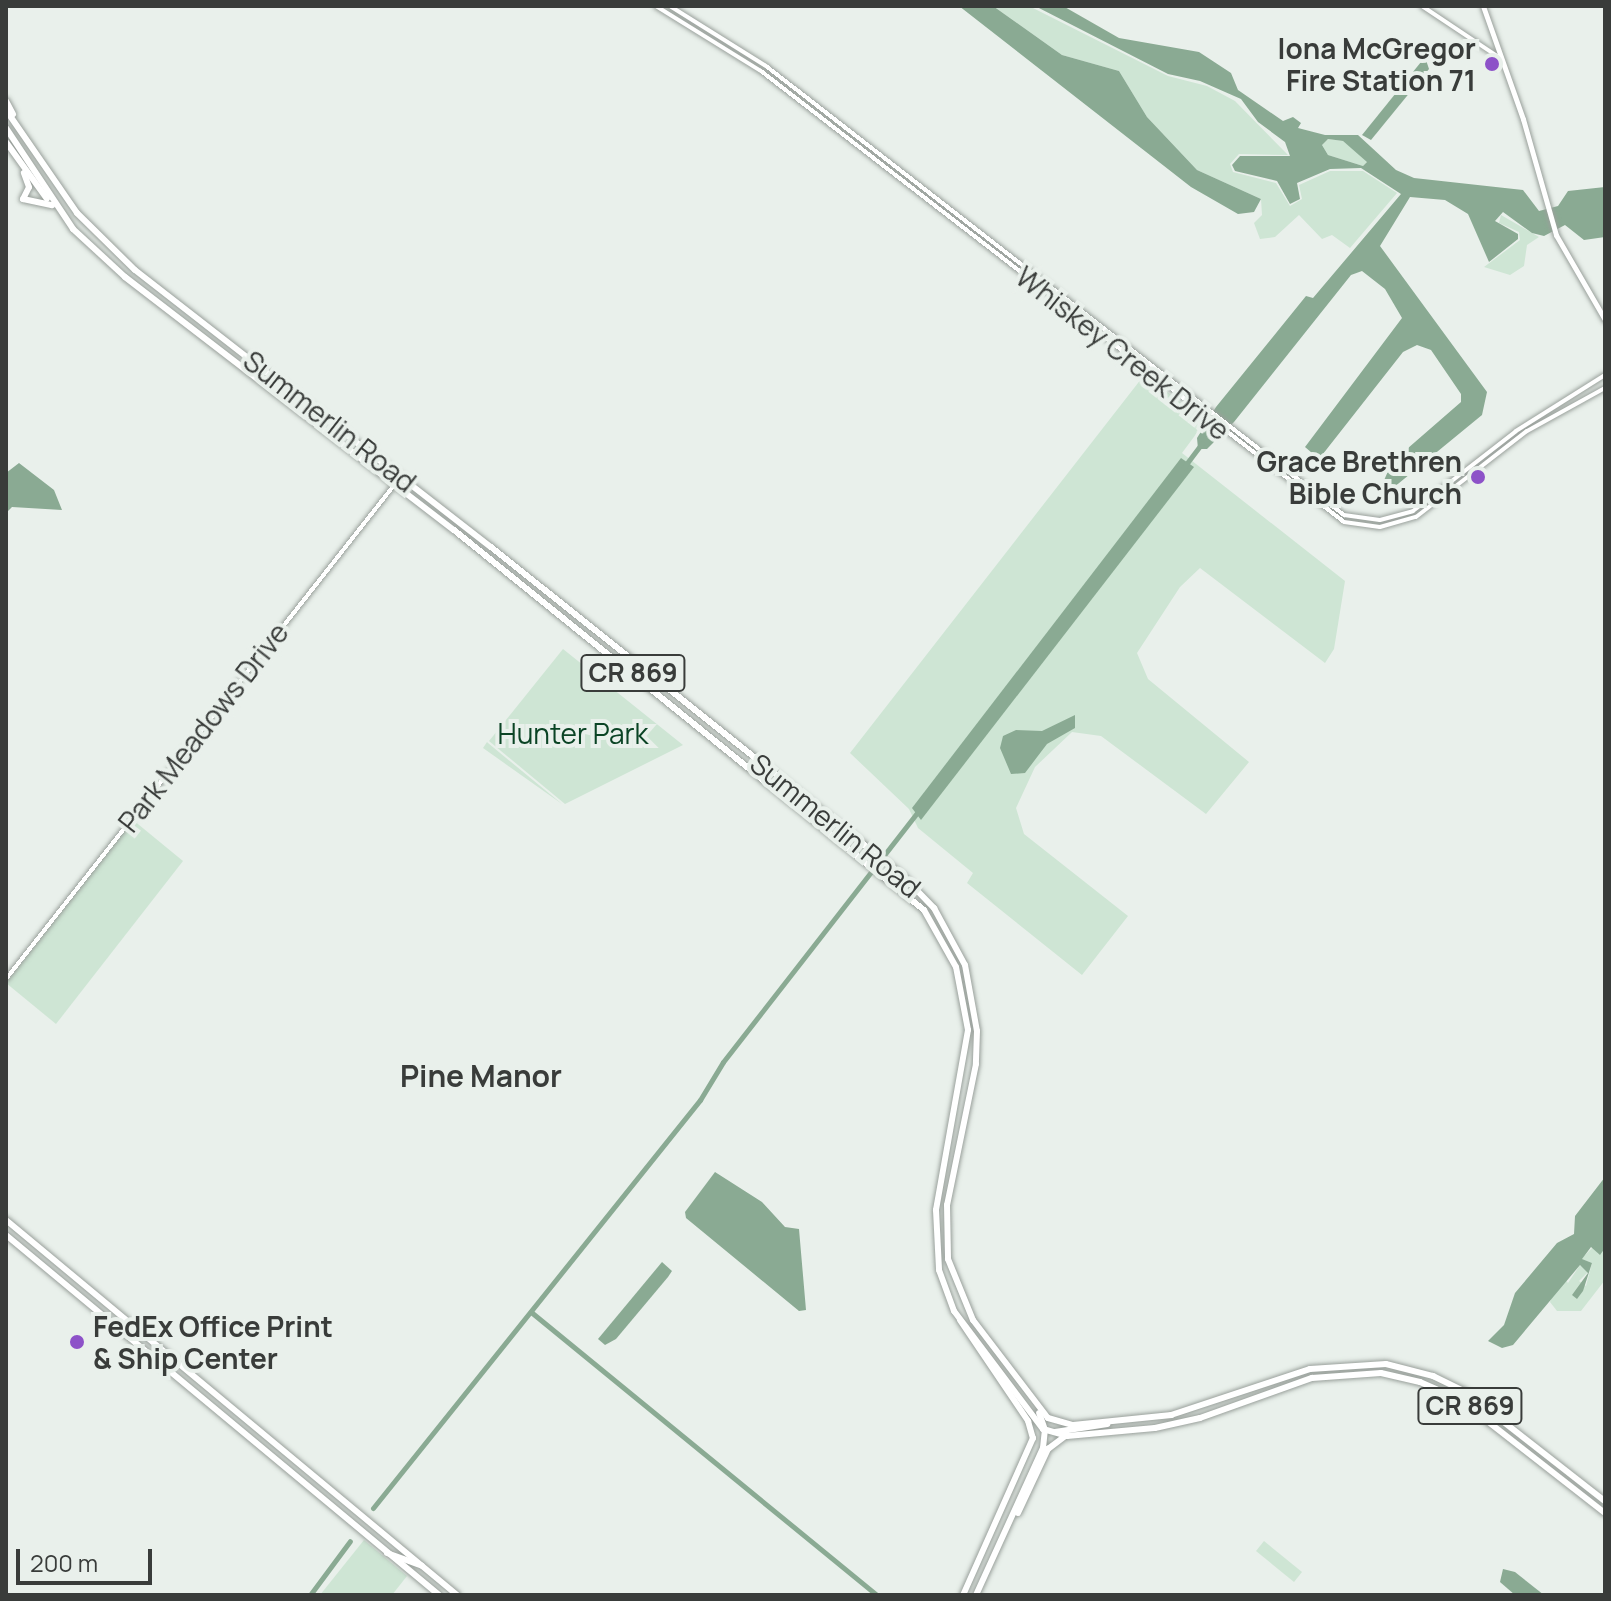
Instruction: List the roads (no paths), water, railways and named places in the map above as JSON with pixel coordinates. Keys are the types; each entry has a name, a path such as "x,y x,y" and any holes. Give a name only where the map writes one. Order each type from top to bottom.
{"main road":[{"path":"1483,6 1503,59 1556,235 1605,320"},
{"path":"6,101 54,183"},
{"name":"Summerlin Road","path":"6,110 54,183 135,270 401,476 877,855 942,918 969,977 977,1017 976,1064 947,1205 948,1259 968,1312 1035,1406 1062,1424 1114,1421 1175,1414 1310,1369 1360,1363 1400,1366 1444,1380 1476,1398 1605,1501"},
{"name":"Summerlin Road","path":"6,128 73,229 138,287 395,484 915,900 939,932 965,1005 966,1057 934,1227 939,1270 954,1311 1047,1434"},
{"path":"6,142 73,229"},
{"path":"19,162 29,187 23,199 52,205"},
{"path":"6,1220 456,1595"},
{"path":"6,1235 439,1595"},
{"path":"954,1311 1028,1421 1033,1436 1029,1454 963,1595"},
{"name":"CR 869","path":"1047,1434 1067,1436 1155,1428 1200,1418 1325,1376 1395,1375 1436,1387 1470,1406 1605,1513"},
{"path":"189,1387 212,1391"},
{"path":"1011,1523 1047,1434 1035,1406"},
{"path":"1155,1428 1175,1414"},
{"path":"1029,1454 1047,1434 1114,1421"},
{"path":"976,1595 1048,1449 1067,1436"},
{"path":"387,1553 422,1566"}],"street":[{"name":"Whiskey Creek Drive","path":"656,6 761,71 1334,517 1355,525 1387,526 1421,514 1527,431 1605,388"},
{"name":"Whiskey Creek Drive","path":"670,6 766,66 1334,509 1364,520 1390,519 1418,508 1516,431 1605,375"},
{"path":"1422,6 1503,59"},
{"name":"Park Meadows Drive","path":"6,979 401,476"}],"waterway":[{"path":"1184,467 1202,443"},
{"path":"373,1508 700,1100 723,1062 919,810"},
{"path":"531,1312 877,1595"},
{"path":"310,1595 350,1541"}],"place":[{"name":"Iona McGregor Fire Station 71","path":"1492,64"},
{"name":"Grace Brethren Bible Church","path":"1478,477"},
{"name":"FedEx Office Print & Ship Center","path":"77,1342"}],"district":[{"name":"Pine Manor","path":"481,1076"}],"park label":[{"name":"Hunter Park","path":"573,733"}]}
